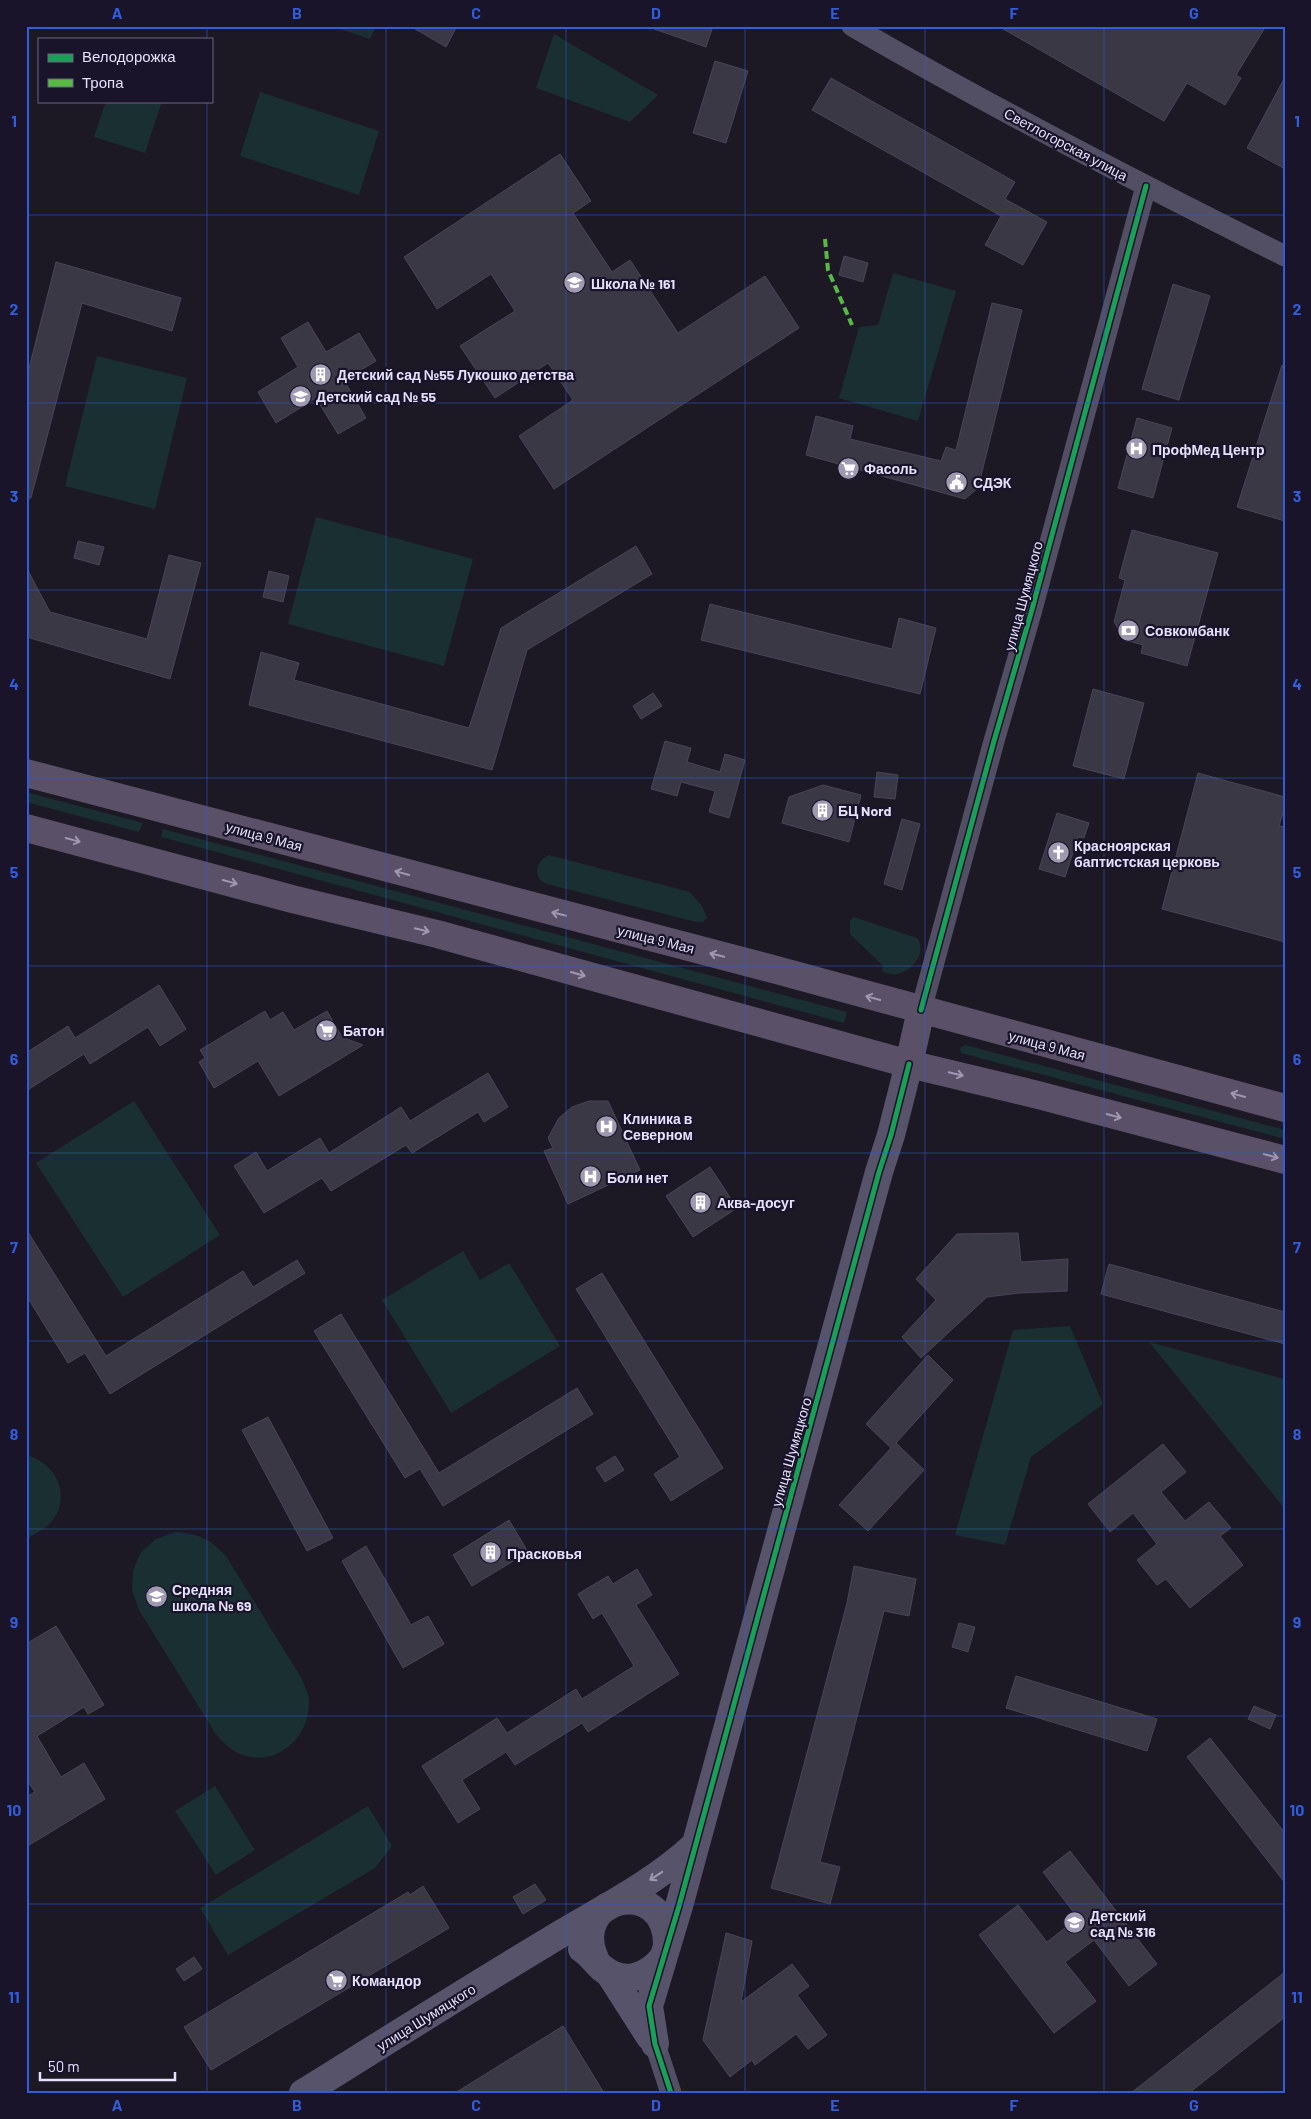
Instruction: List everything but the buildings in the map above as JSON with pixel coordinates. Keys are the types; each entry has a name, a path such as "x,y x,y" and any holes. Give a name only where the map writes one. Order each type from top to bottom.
{"main road":[{"name":"улица 9 Мая","path":"26,773 769,968 1285,1108"},
{"path":"26,828 292,899 438,934 692,1006 909,1064 1038,1095 1285,1160"},
{"path":"909,1064 920,1010"}],"street":[{"name":"Светлогорская улица","path":"852,26 960,88 1146,186 1285,256"},
{"name":"улица Шумяцкого","path":"920,1010 1031,613 1146,186"},
{"name":"улица Шумяцкого","path":"654,2044 649,2006 879,1172 892,1136 909,1064"},
{"path":"671,2093 654,2044 602,1967 590,1940 595,1919 601,1911 657,1876 677,1862 694,1846"},
{"path":"549,1940 568,1943 583,1950 602,1967 620,1977 639,1976 655,1968 665,1952 667,1934 664,1922 646,1904 635,1900 612,1903"},
{"name":"улица Шумяцкого","path":"304,2093 549,1940 612,1903"}],"green space":[{"path":"330,26 376,26 370,39"},
{"path":"554,34 658,95 630,122 536,88"},
{"path":"260,92 379,131 359,195 240,156"},
{"path":"106,102 162,102 145,153 94,137"},
{"path":"893,273 956,291 918,421 839,398 859,327 878,325"},
{"path":"97,356 187,378 155,509 65,486"},
{"path":"316,517 473,559 444,666 288,624"},
{"path":"26,792 143,823 139,832 26,802"},
{"path":"163,829 847,1012 844,1023 161,837"},
{"path":"549,855 690,892 702,906 707,918 703,922 696,922 547,884 540,880 537,869 540,862"},
{"path":"854,917 917,938 920,945 918,959 907,970 899,974 882,971 883,966 850,934 850,921"},
{"path":"965,1045 1285,1130 1285,1139 961,1053 960,1048"},
{"path":"134,1101 220,1235 123,1297 36,1163"},
{"path":"463,1251 480,1280 509,1263 560,1346 451,1413 382,1300"},
{"path":"1070,1326 1103,1404 1031,1457 1005,1545 955,1535 1013,1330"},
{"path":"1149,1342 1285,1379 1285,1509"},
{"path":"26,1455 37,1459 53,1472 58,1481 61,1501 52,1521 26,1539"},
{"path":"175,1532 203,1538 226,1556 302,1679 309,1698 308,1713 298,1736 291,1745 281,1752 259,1758 246,1756 232,1750 221,1740 139,1610 132,1590 133,1570 141,1552 156,1539"},
{"path":"215,1786 255,1850 216,1875 175,1811"},
{"path":"368,1806 392,1846 375,1868 228,1955 200,1908"}],"marked path":[{"path":"825,239 828,270 852,325"}],"cycle path":[{"path":"921,1010 1031,613 1146,186"},
{"path":"671,2093 655,2044 649,2006 679,1906 909,1064"}],"place":[{"name":"Школа № 161","path":"575,283"},
{"name":"Детский сад №55 Лукошко детства","path":"321,374"},
{"name":"Детский сад № 55","path":"300,396"},
{"name":"ПрофМед Центр","path":"1136,449"},
{"name":"Фасоль","path":"848,468"},
{"name":"СДЭК","path":"957,482"},
{"name":"Совкомбанк","path":"1129,630"},
{"name":"БЦ Nord","path":"822,810"},
{"name":"Красноярская баптистская церковь","path":"1058,853"},
{"name":"Батон","path":"327,1030"},
{"name":"Клиника в Северном","path":"607,1126"},
{"name":"Боли нет","path":"591,1177"},
{"name":"Аква-досуг","path":"701,1202"},
{"name":"Прасковья","path":"491,1553"},
{"name":"Средняя школа № 69","path":"156,1597"},
{"name":"Детский сад № 316","path":"1074,1923"},
{"name":"Командор","path":"336,1980"}]}
